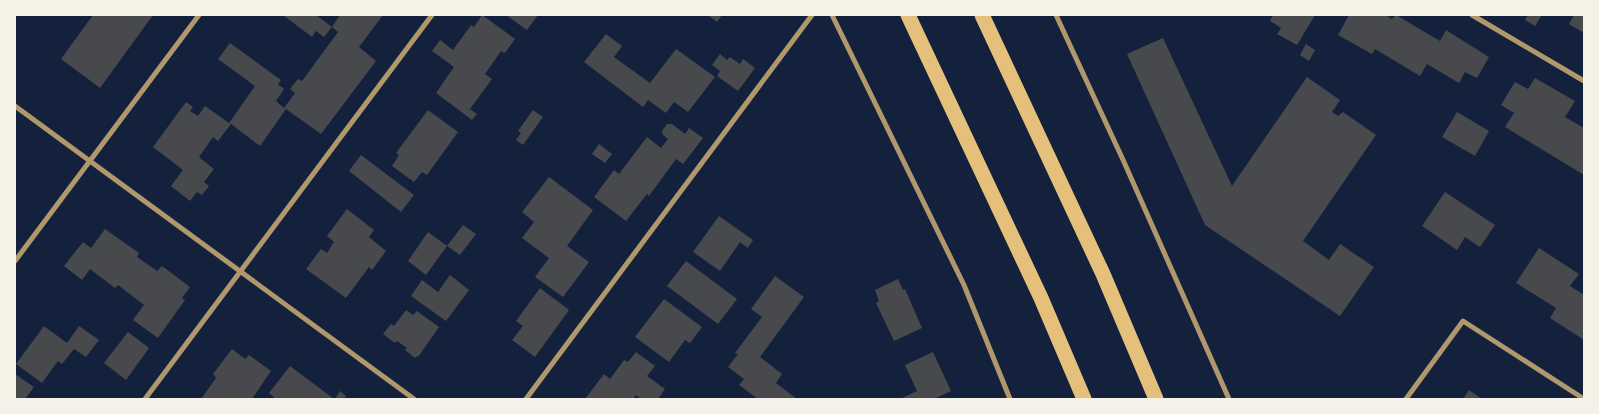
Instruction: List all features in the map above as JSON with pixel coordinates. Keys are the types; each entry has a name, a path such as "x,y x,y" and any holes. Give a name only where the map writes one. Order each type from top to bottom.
{"highway":[{"path":"908,15 1041,298 1084,399"},
{"path":"982,15 1102,274 1156,399"}],"street":[{"path":"15,261 199,15"},
{"path":"145,399 432,15"},
{"path":"526,399 812,15"},
{"path":"832,15 964,285 1010,399"},
{"path":"1056,15 1230,399"},
{"path":"1472,15 1584,81"},
{"path":"15,106 414,399"},
{"path":"1406,399 1463,321 1584,399"}],"building":[{"path":"93,15 153,15 100,88 61,59"},
{"path":"283,15 316,15 332,27 324,37 316,31 312,37"},
{"path":"340,15 383,15 359,47 376,61 321,134 286,109 260,146 231,124 218,141 213,137 199,157 214,169 204,182 209,186 202,195 197,192 190,201 171,186 183,170 153,147 186,102 193,107 190,111 198,116 205,106 229,123 255,86 218,59 230,43 281,80 278,84 284,89 276,101 284,108 295,93 290,89 298,79 302,81 338,32 332,27"},
{"path":"482,15 515,39 505,53 501,51 485,74 492,79 470,109 477,114 472,120 436,93 454,67 432,51 440,40 453,50 471,25 474,27"},
{"path":"506,15 538,15 527,30"},
{"path":"708,15 722,15 717,22"},
{"path":"1273,15 1315,15 1297,45 1277,34 1281,28 1270,21"},
{"path":"1349,15 1385,15 1392,19 1396,15 1440,41 1446,30 1489,57 1477,78 1465,72 1459,83 1427,64 1420,76 1375,49 1372,54 1338,35"},
{"path":"1528,15 1542,15 1535,26 1525,20"},
{"path":"1574,15 1584,15 1584,33 1569,24"},
{"path":"606,34 622,46 614,57 650,83 676,49 715,77 688,112 674,102 666,113 648,100 643,107 584,62"},
{"path":"1163,38 1232,186 1307,77 1340,100 1332,112 1338,116 1343,112 1376,135 1303,241 1329,260 1340,244 1374,267 1340,316 1205,225 1127,54"},
{"path":"1306,44 1315,50 1309,61 1300,55"},
{"path":"720,54 727,60 730,57 740,64 743,59 755,68 738,91 717,76 720,71 712,65"},
{"path":"1535,78 1575,101 1565,117 1584,128 1584,175 1505,127 1514,113 1501,105 1515,82 1528,89"},
{"path":"428,110 458,132 427,175 422,172 414,182 392,166 399,155 396,153"},
{"path":"533,110 543,117 523,145 516,140 521,133 518,131"},
{"path":"1457,112 1489,131 1475,156 1442,137"},
{"path":"667,124 672,124 685,134 689,128 703,138 683,164 676,159 649,196 647,194 626,221 594,197 614,170 619,174 647,137 661,148 668,139 663,135 662,131"},
{"path":"599,144 612,154 605,163 592,154"},
{"path":"361,155 414,195 401,212 349,171"},
{"path":"549,177 593,210 567,246 589,262 563,297 535,277 549,258 522,238 534,222 522,212"},
{"path":"1445,192 1495,225 1480,247 1465,237 1457,250 1422,226"},
{"path":"347,209 374,230 369,237 386,251 372,270 369,267 346,298 306,269 321,249 327,253 334,242 327,236"},
{"path":"719,216 753,240 748,248 740,242 720,271 693,252"},
{"path":"463,225 476,234 460,255 447,246"},
{"path":"105,229 139,253 137,257 157,271 162,266 190,287 182,298 185,300 158,338 133,320 144,305 118,285 115,288 90,269 82,280 64,266 83,242 91,248"},
{"path":"428,232 447,246 426,275 408,261"},
{"path":"1539,248 1579,274 1570,286 1584,295 1584,340 1550,318 1556,308 1516,283"},
{"path":"686,261 737,299 718,324 667,286"},
{"path":"450,275 469,290 446,321 411,296 422,280 438,292"},
{"path":"775,276 804,297 760,357 782,374 776,383 797,399 758,399 739,385 744,379 728,367 738,354 735,353 762,317 751,309"},
{"path":"898,279 903,290 905,289 922,328 894,341 876,303 879,301 875,290"},
{"path":"540,288 569,310 535,357 512,340 523,326 516,321"},
{"path":"664,299 702,327 690,343 685,340 669,362 635,337"},
{"path":"406,310 413,315 417,311 439,327 418,357 415,358 405,350 407,348 397,341 395,343 383,334 391,324 394,326"},
{"path":"44,326 67,343 79,326 99,340 86,357 74,349 62,364 58,361 42,383 16,364"},
{"path":"128,332 149,348 126,380 104,363"},
{"path":"232,349 245,359 249,355 271,371 252,399 201,399 216,378 213,374"},
{"path":"636,352 655,366 647,376 665,389 658,399 641,399 636,395 633,399 585,399 604,374 610,379 624,360 628,362"},
{"path":"933,352 951,391 934,399 900,399 917,391 905,365"},
{"path":"290,366 334,399 276,399 269,393"},
{"path":"15,374 34,387 25,399 15,399"},
{"path":"1469,390 1482,399 1463,399"},
{"path":"340,391 346,396 344,399 335,399"}]}
